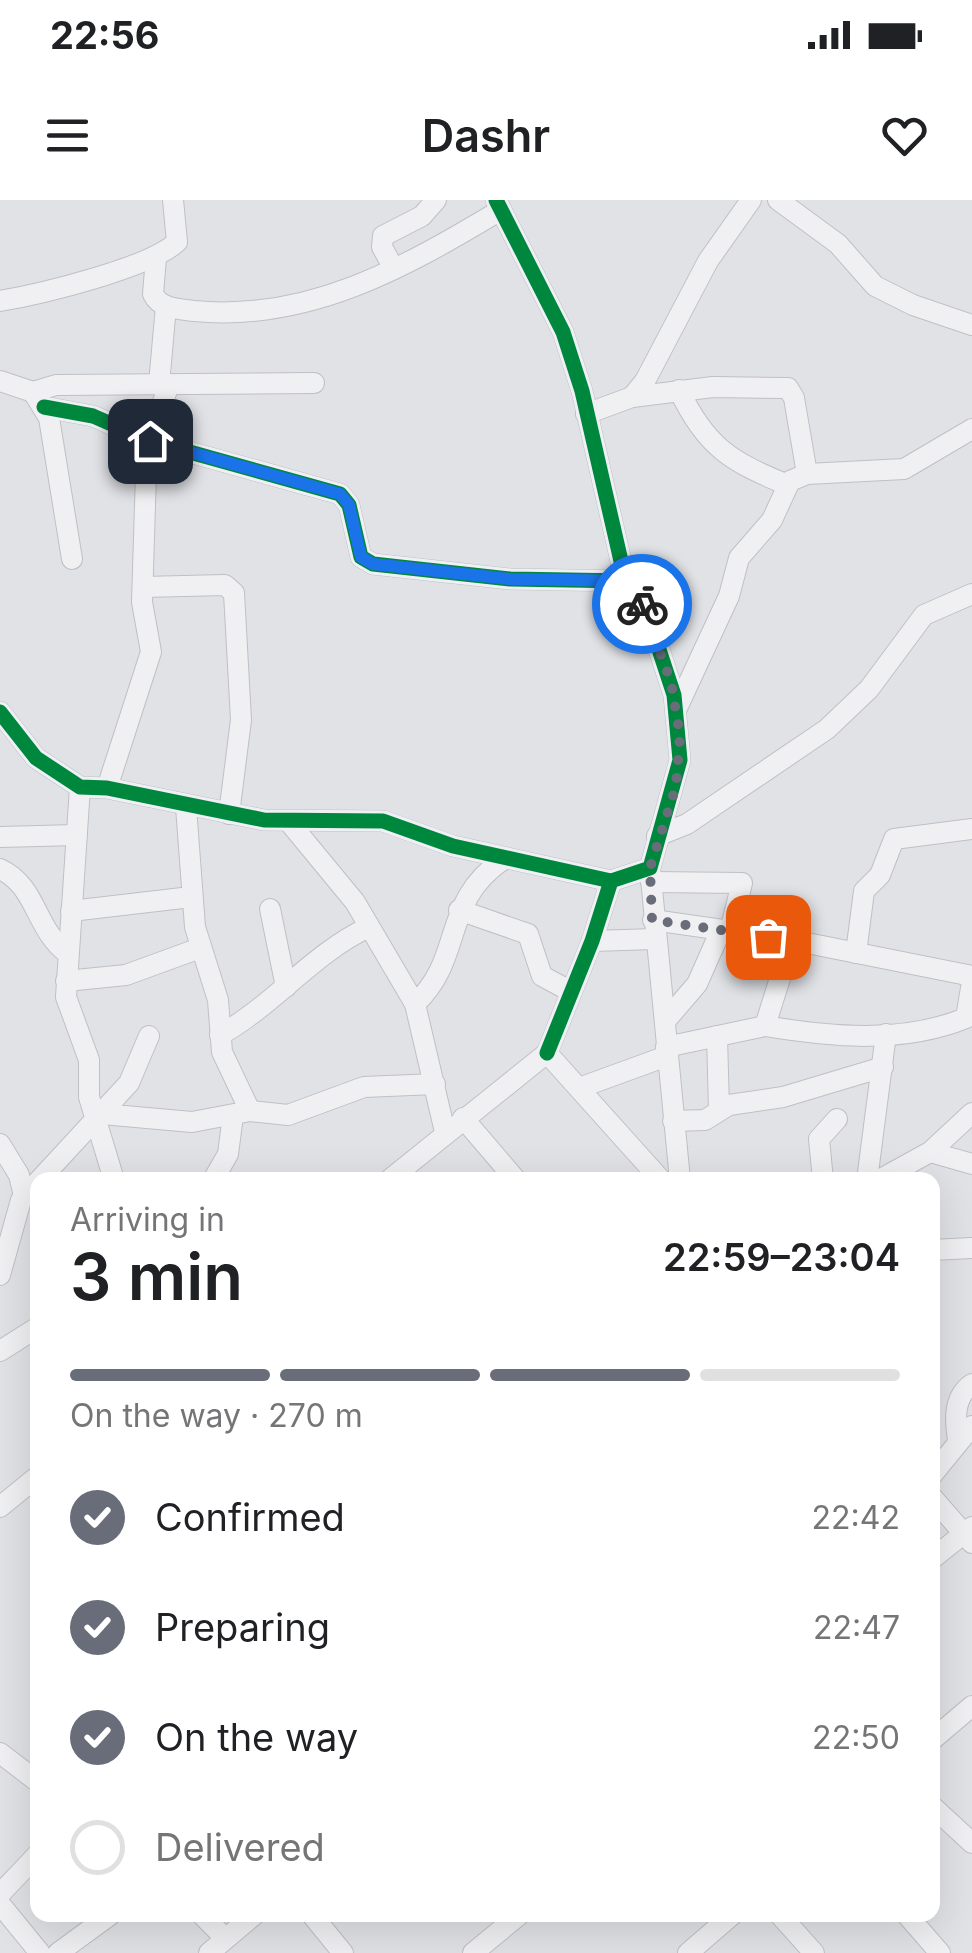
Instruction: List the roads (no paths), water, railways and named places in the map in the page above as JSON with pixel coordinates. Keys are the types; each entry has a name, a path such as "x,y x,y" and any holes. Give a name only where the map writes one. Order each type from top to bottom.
{"street":[{"path":"0,301 59,289 156,258 177,242 173,200"},
{"path":"394,269 382,247 384,236 422,216 436,200"},
{"path":"632,397 651,371 708,260 751,200"},
{"path":"778,200 838,244 875,286 913,306 972,325"},
{"path":"156,258 153,294 166,306 205,312 279,309 336,294 394,269 498,206 563,332 586,414 606,510 628,581 652,626 677,708 680,760 650,875 679,1172"},
{"path":"107,788 151,652 143,587 150,441 164,384 166,306"},
{"path":"0,381 150,441 340,494 349,505 361,557 373,564 510,579 628,581"},
{"path":"39,399 56,385 314,383"},
{"path":"586,414 632,397 678,390 788,388 794,398 807,474"},
{"path":"678,390 700,428 719,450 744,468 788,485"},
{"path":"39,399 67,508 72,559"},
{"path":"677,708 729,596 739,558 772,520 788,485 807,474 904,469 972,429"},
{"path":"143,587 225,585 234,593 241,720 229,814"},
{"path":"658,836 687,824 827,729 869,689 924,615 972,594"},
{"path":"0,712 36,758 80,787 107,788 186,807 289,822 383,821 414,835 610,881 650,875 742,882 726,930 696,984 666,1020"},
{"path":"80,787 66,981 70,1012 89,1060 90,1097 100,1116 112,1172"},
{"path":"186,807 191,896 200,948 218,1000 222,1052 241,1113 218,1172"},
{"path":"289,822 338,880 415,1004 445,1132"},
{"path":"856,954 864,892 880,875 894,839 972,828"},
{"path":"0,837 77,834"},
{"path":"415,1004 437,982 459,910 480,877 504,858"},
{"path":"0,869 23,882 46,932 67,953"},
{"path":"398,1172 547,1053 592,941 610,881"},
{"path":"70,911 191,896"},
{"path":"270,909 286,987"},
{"path":"459,910 528,934 542,976 570,991"},
{"path":"220,1035 247,1020 342,942 370,927"},
{"path":"579,1088 667,1052 765,1026 842,1037 886,1034 963,1020 972,979 792,940 726,930 654,929 592,941"},
{"path":"765,1026 792,940"},
{"path":"66,981 126,975 200,948"},
{"path":"869,1172 886,1034"},
{"path":"48,1172 130,1082 149,1036"},
{"path":"716,1036 719,1110"},
{"path":"547,1053 654,1172"},
{"path":"673,1121 705,1120 719,1110 884,1067"},
{"path":"100,1116 192,1122 241,1113 288,1115 364,1087 435,1084"},
{"path":"894,1172 930,1152 972,1113"},
{"path":"463,1118 509,1172"},
{"path":"822,1172 819,1139 837,1120"},
{"path":"0,1144 29,1192"},
{"path":"930,1152 972,1164"},
{"path":"0,1190 29,1192"},
{"path":"0,1275 2,1250 29,1192"},
{"path":"940,1250 972,1248"},
{"path":"0,1351 30,1332"},
{"path":"940,1465 965,1433 956,1412 962,1393 972,1384"},
{"path":"0,1507 30,1483"},
{"path":"940,1505 969,1534 940,1554"},
{"path":"940,1733 972,1706"},
{"path":"0,1753 30,1776"},
{"path":"940,1814 972,1844"},
{"path":"0,1894 30,1862"},
{"path":"0,1904 40,1953"},
{"path":"58,1953 100,1922"},
{"path":"209,1922 225,1938"},
{"path":"208,1953 245,1922"},
{"path":"318,1922 343,1953"},
{"path":"474,1953 510,1922"},
{"path":"688,1953 718,1922"},
{"path":"786,1922 814,1953"},
{"path":"914,1922 940,1953"}]}
